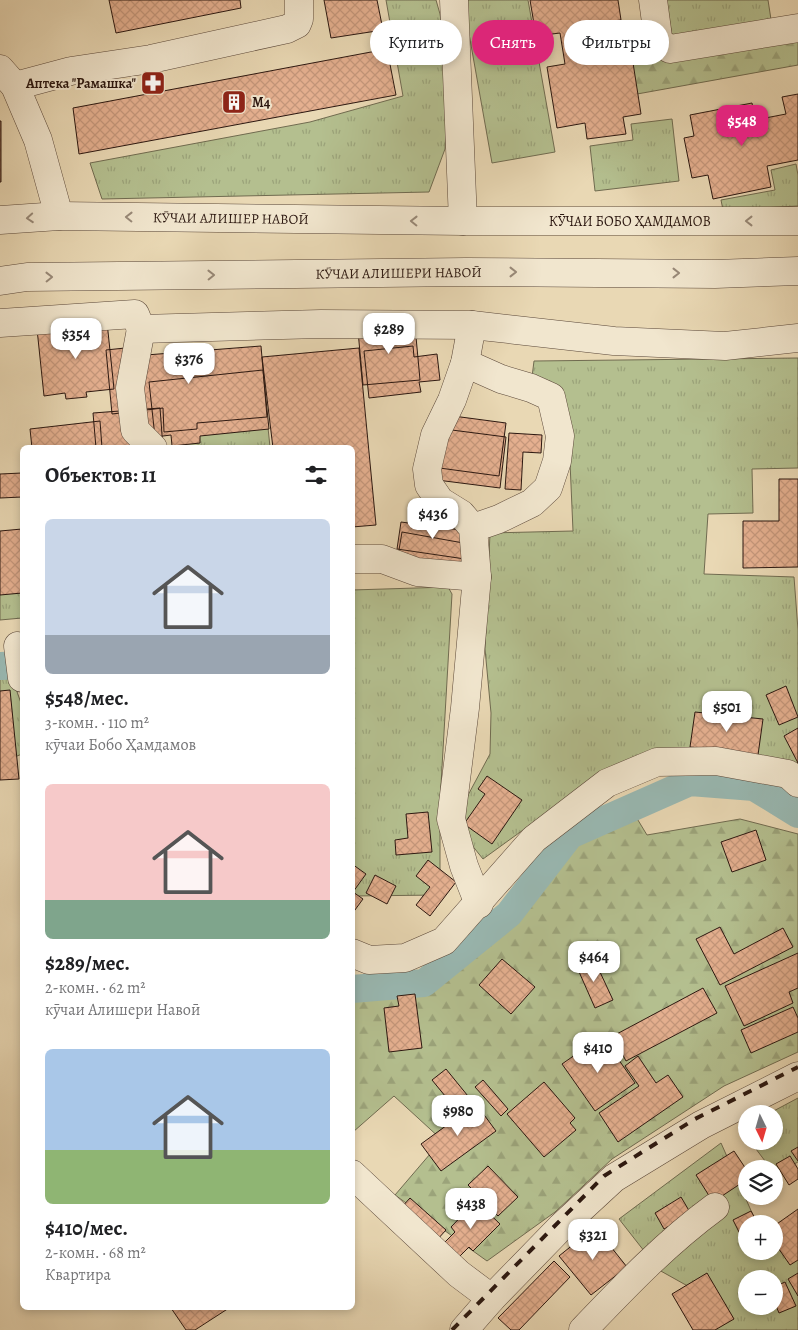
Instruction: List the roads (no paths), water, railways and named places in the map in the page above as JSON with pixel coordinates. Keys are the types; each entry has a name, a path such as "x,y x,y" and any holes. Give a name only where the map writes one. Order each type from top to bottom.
{"street":[{"path":"59,216 38,140 8,78 151,59 287,29 297,24 299,19 299,0"},
{"path":"454,0 463,221"},
{"path":"653,0 660,43 670,49 798,28"},
{"name":"КӮЧАИ АЛИШЕР НАВОӢ","path":"0,220 59,216 463,221"},
{"name":"КӮЧАИ БОБО ҲАМДАМОВ","path":"463,221 798,222"},
{"name":"КӮЧАИ АЛИШЕРИ НАВОӢ","path":"0,281 28,277 466,272 715,274 798,271"},
{"path":"0,322 135,314 141,329 130,388 135,430 149,445"},
{"path":"141,329 321,324 472,325 614,341 725,346 798,338"},
{"path":"472,325 465,363 452,400 435,435 427,469 429,485 440,501 461,514 473,528 477,576 451,819 464,866 479,904"},
{"path":"465,363 501,379 531,388 551,397 560,436 557,461 548,488 532,504 473,528"},
{"path":"355,559 382,559 416,572 477,576"},
{"path":"355,954 369,960 405,958 444,941 479,904 534,839 607,783 656,762 716,761 788,774 798,783"},
{"path":"464,1330 490,1299 561,1227 614,1178 701,1125 798,1076"},
{"path":"355,1177 459,1274 490,1299"},
{"path":"583,1330 647,1265 687,1228 715,1208"}],"waterway":[{"path":"0,666 20,665"},
{"path":"355,989 424,983 509,914 570,835 690,782 754,787 798,814"}],"railway":[{"path":"452,1330 604,1176 695,1119 798,1067"}],"place":[{"name":"Аптека \"Рамашка\"","path":"153,83"},
{"name":"М4","path":"234,102"}]}
